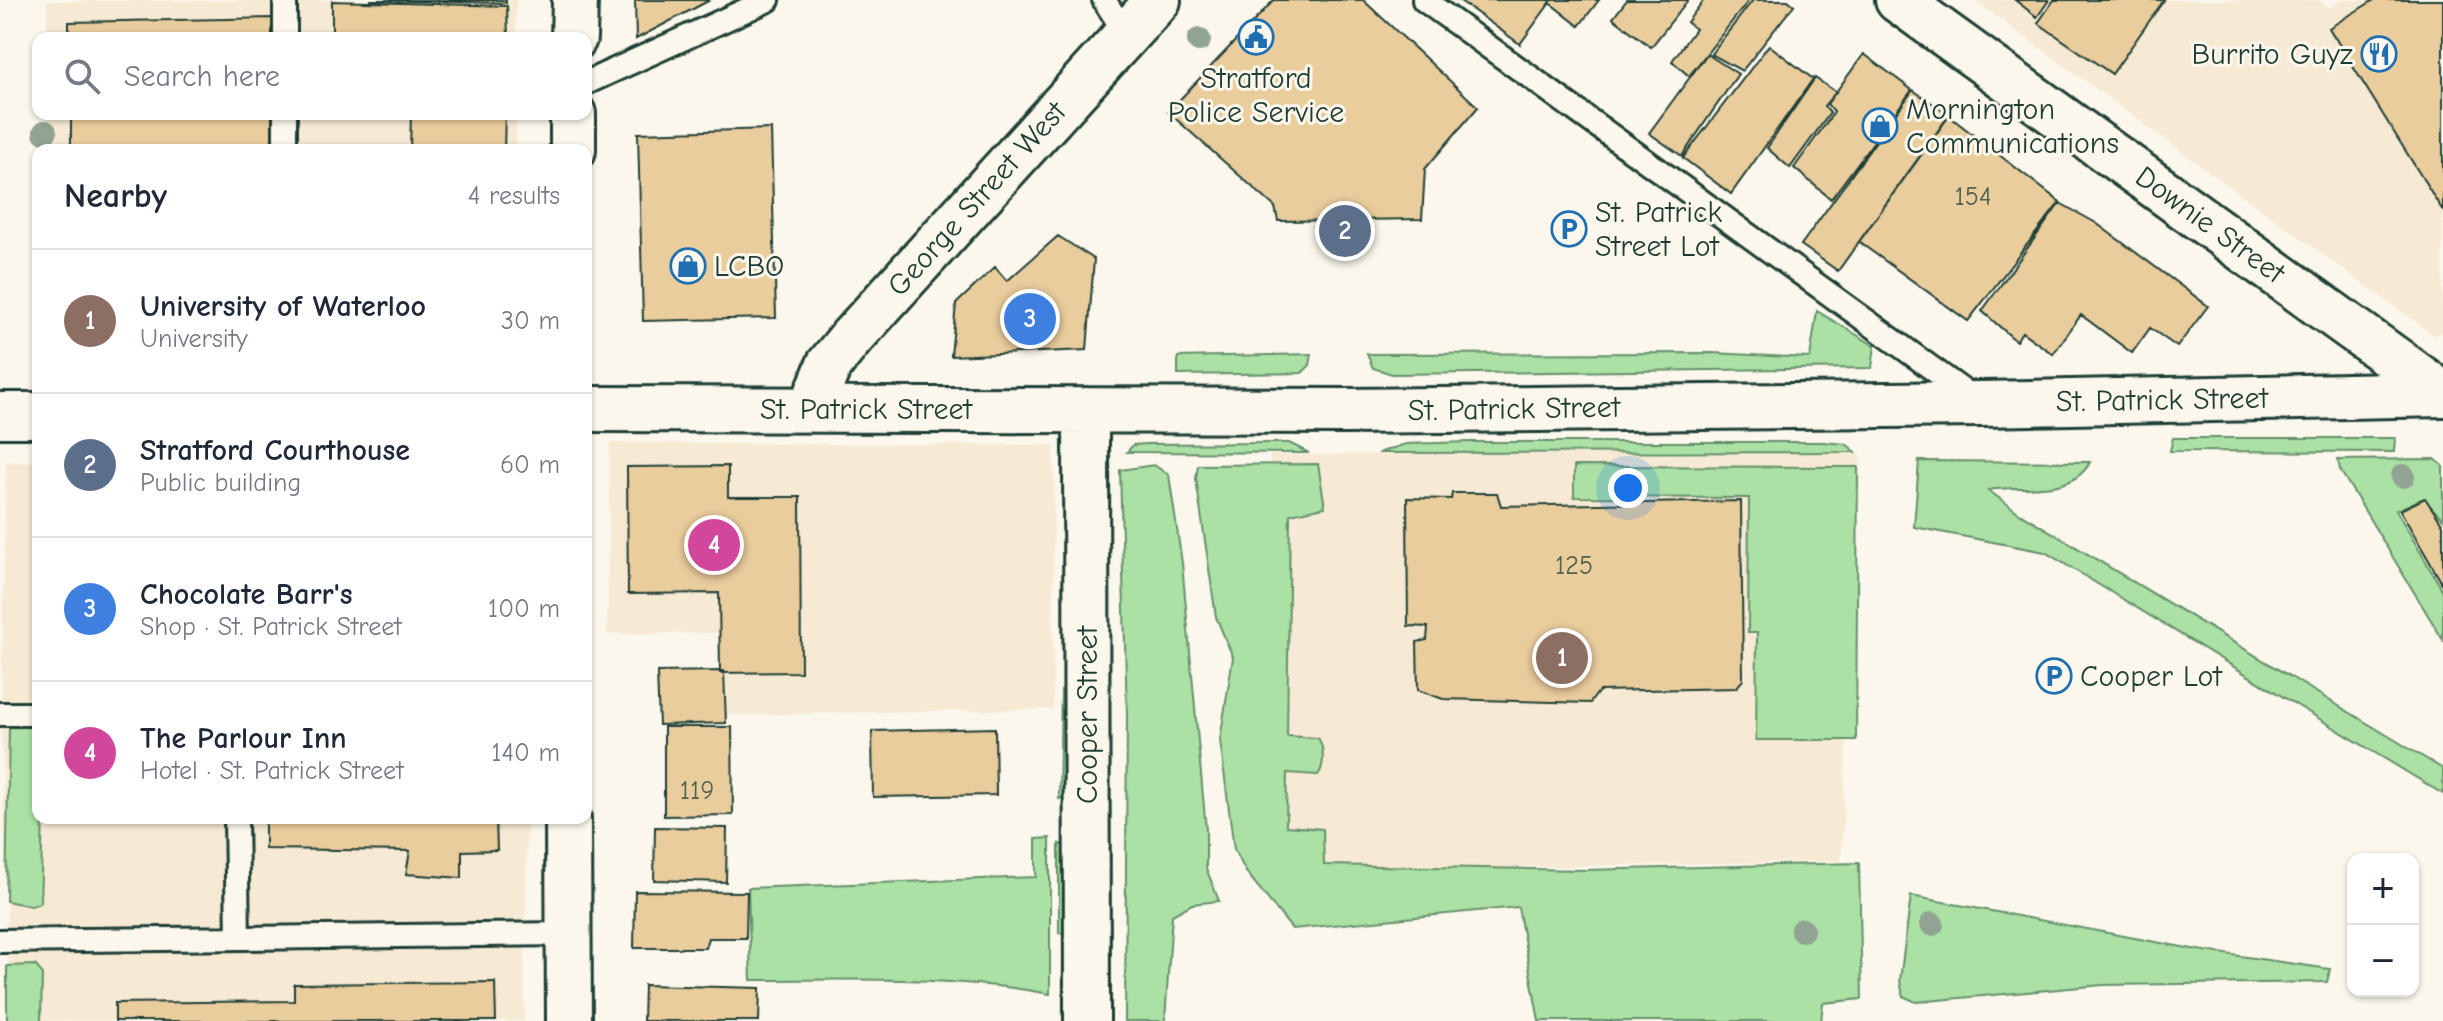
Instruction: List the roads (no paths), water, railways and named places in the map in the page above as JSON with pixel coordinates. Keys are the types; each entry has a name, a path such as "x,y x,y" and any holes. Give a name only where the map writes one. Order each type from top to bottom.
{"street":[{"path":"574,32 575,0"},
{"name":"George Street West","path":"811,409 829,365 1115,17 1158,0"},
{"name":"Downie Street","path":"1898,0 2443,394"},
{"path":"573,120 573,144"},
{"name":"St. Patrick Street","path":"592,409 1377,411 1981,404 2443,394"},
{"name":"Cooper Street","path":"1086,410 1087,1021"},
{"path":"0,415 32,415"},
{"path":"568,824 569,1021"}],"lane":[{"path":"285,0 285,32"},
{"path":"592,80 768,0"},
{"path":"1424,0 1981,404"},
{"path":"285,120 285,144"},
{"path":"0,714 32,714"},
{"path":"236,824 238,938"},
{"path":"0,941 569,934"}],"place":[{"name":"Stratford Police Service","path":"1256,37"},
{"name":"Burrito Guyz","path":"2379,54"},
{"name":"Mornington Communications","path":"1880,126"},
{"name":"St. Patrick Street Lot","path":"1569,229"},
{"name":"Stratford Courthouse","path":"1345,231"},
{"name":"LCBO","path":"688,266"},
{"name":"Chocolate Barr's","path":"1030,319"},
{"name":"The Parlour Inn","path":"714,545"},
{"name":"University of Waterloo","path":"1562,658"},
{"name":"Cooper Lot","path":"2054,676"}]}
